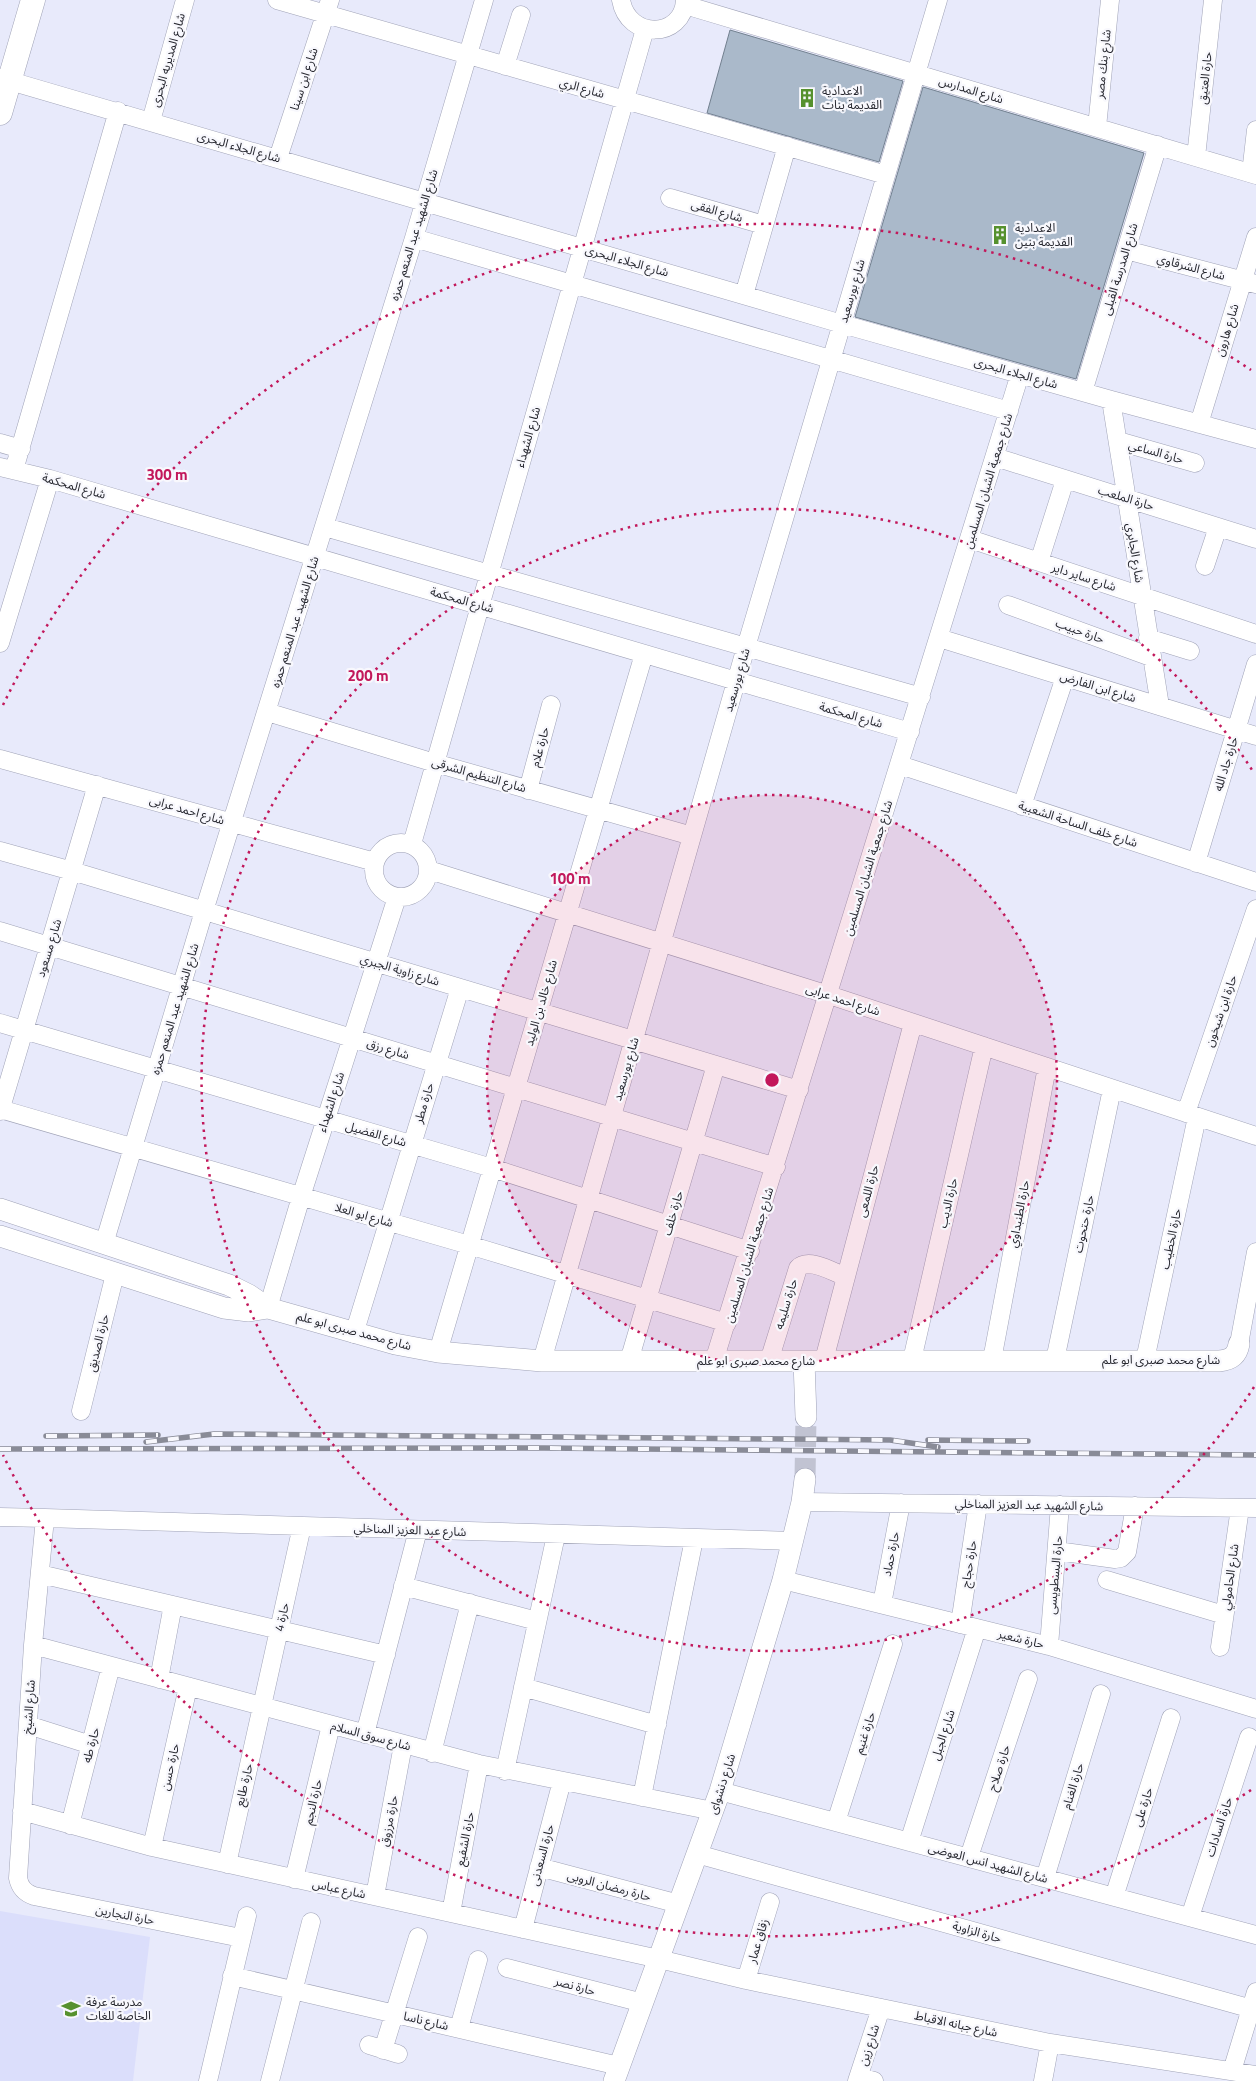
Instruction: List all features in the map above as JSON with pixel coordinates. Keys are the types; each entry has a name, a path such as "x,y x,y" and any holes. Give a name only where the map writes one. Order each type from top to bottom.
{"main road":[{"path":"0,113 5,79 32,0"}],"street":[{"name":"شارع المديريه البحرى","path":"151,121 185,0"},
{"name":"شارع الري","path":"277,0 327,7 468,55 886,175"},
{"name":"شارع الشهيد عبد المنعم حمزه","path":"104,1244 204,911 425,202 484,0"},
{"path":"621,0 622,9 636,25 645,29 658,30 670,26 680,17 685,2"},
{"name":"شارع بورسعيد","path":"542,1361 736,681 938,0"},
{"name":"شارع بنك مصر","path":"1097,127 1110,0"},
{"name":"حارة العتيق","path":"1196,157 1213,0"},
{"name":"شارع المدارس","path":"685,2 916,74 1254,174"},
{"name":"شارع ابن سينا","path":"278,158 327,7"},
{"path":"505,66 521,16"},
{"name":"شارع الشهداء","path":"412,844 645,29"},
{"name":"شارع الجلاء البحرى","path":"5,79 842,324 1256,439"},
{"path":"7,469 21,449 118,111"},
{"path":"1254,174 1256,130"},
{"name":"شارع المدرسة القبلى","path":"1083,392 1158,145"},
{"path":"744,295 787,146"},
{"name":"شارع الفقى","path":"670,198 764,225"},
{"name":"شارع هارون","path":"1199,424 1249,282 1256,237"},
{"path":"414,238 1009,411"},
{"name":"شارع الشرقاوي","path":"1126,250 1249,282"},
{"name":"شارع جمعية الشبان المسلمين","path":"714,1361 728,1323 1020,374"},
{"name":"شارع الجابري","path":"1111,400 1160,706"},
{"name":"حارة الساعي","path":"1118,441 1195,463"},
{"path":"0,443 21,449"},
{"name":"حارة الملعب","path":"995,456 1065,480 1256,539"},
{"name":"شارع المحكمة","path":"7,469 50,479 910,732"},
{"path":"0,643 50,479"},
{"path":"1038,562 1065,480"},
{"path":"324,527 920,697"},
{"path":"1206,566 1218,527"},
{"name":"شارع ساير داير","path":"970,539 1256,634"},
{"name":"حارة حبيب","path":"1008,605 1151,656"},
{"name":"شارع ابن الفارض","path":"939,638 1256,736"},
{"path":"1148,638 1190,651"},
{"name":"شارع خالد بن الوليد","path":"438,1352 644,654"},
{"name":"حارة جاد الله","path":"1196,863 1256,664"},
{"path":"1022,806 1065,676"},
{"name":"حارة علام","path":"528,790 551,705"},
{"name":"شارع التنظيم الشرقى","path":"267,712 435,763 692,836"},
{"name":"شارع احمد عرابى","path":"0,759 375,862"},
{"name":"شارع خلف الساحة الشعبية","path":"900,765 1256,882"},
{"name":"شارع مسعود","path":"0,1110 97,785"},
{"path":"394,843 412,844 424,855 429,870 424,886 419,891 404,898 388,894 376,880 374,872 375,862 385,848 394,843"},
{"name":"شارع زاوية الجبري","path":"0,851 799,1090"},
{"name":"شارع احمد عرابى","path":"429,870 829,995 1256,1136"},
{"name":"شارع الشهداء","path":"268,1308 396,897"},
{"name":"حارة ابن شيخون","path":"1192,1115 1256,908"},
{"name":"شارع رزق","path":"0,931 776,1166"},
{"name":"حارة مطر","path":"354,1334 460,988"},
{"name":"شارع الفضيل","path":"0,1023 492,1168 750,1252"},
{"name":"حارة اللمعى","path":"814,1360 846,1277 913,1023"},
{"name":"حارة الديب","path":"912,1360 984,1046"},
{"name":"حارة خلف","path":"629,1361 716,1065"},
{"name":"حارة الطنبداوي","path":"992,1360 1047,1067"},
{"name":"حارة حتحوت","path":"1055,1360 1112,1089"},
{"name":"شارع ابو العلا","path":"0,1110 470,1245 728,1323"},
{"name":"حارة الخطيب","path":"1145,1360 1192,1115"},
{"name":"شارع محمد صبرى ابو علم","path":"0,1209 229,1285 249,1294 268,1308 354,1334 438,1352 542,1361 1227,1360 1233,1358 1238,1352 1239,1344"},
{"path":"10,1239 27,1218"},
{"name":"شارع محمد صبرى ابو علم","path":"10,1239 224,1308 249,1311 268,1308"},
{"path":"1239,1344 1252,1295 1256,1252"},
{"name":"حارة سليمه","path":"769,1361 798,1268 803,1264 810,1264 846,1277"},
{"name":"حارة الصديق","path":"81,1411 115,1274"},
{"path":"806,1417 814,1360"},
{"name":"شارع دنشواى","path":"617,2073 717,1801 783,1580 802,1502 805,1479"},
{"name":"شارع الشهيد عبد العزيز المناخلي","path":"802,1502 1248,1508"},
{"name":"حارة حماد","path":"882,1604 901,1504"},
{"name":"حارة حجاج","path":"969,1626 978,1504"},
{"name":"حارة البسطويسى","path":"1048,1646 1060,1505"},
{"path":"1057,1551 1115,1559 1121,1558 1127,1552 1135,1506"},
{"name":"شارع الحامولي","path":"1220,1647 1224,1614 1248,1508"},
{"name":"شارع عبد العزيز المناخلي","path":"0,1517 793,1541"},
{"name":"شارع الشيخ","path":"18,1878 33,1645 45,1518"},
{"name":"حارة 4","path":"262,1707 302,1526"},
{"path":"365,1734 418,1530"},
{"path":"505,1771 556,1534"},
{"path":"642,1797 694,1539"},
{"path":"40,1574 386,1655"},
{"name":"حارة شعير","path":"783,1580 1048,1646 1256,1709"},
{"path":"1108,1580 1224,1614"},
{"path":"403,1586 537,1621"},
{"path":"432,1753 470,1603"},
{"path":"158,1679 173,1605"},
{"name":"شارع الجبل","path":"909,1842 969,1626"},
{"name":"حارة غنيم","path":"836,1822 893,1644"},
{"name":"شارع سوق السلام","path":"33,1645 505,1771 642,1797 717,1801"},
{"name":"حارة طه","path":"70,1824 111,1666"},
{"name":"حارة صلاح","path":"969,1857 1028,1679"},
{"name":"حارة حسن","path":"152,1847 188,1687"},
{"path":"523,1687 657,1725"},
{"name":"حارة الغنام","path":"1045,1878 1101,1694"},
{"name":"حارة طايع","path":"227,1864 262,1707"},
{"name":"حارة على","path":"1114,1897 1171,1718"},
{"path":"28,1725 91,1745"},
{"name":"حارة النجم","path":"294,1879 331,1725"},
{"name":"حارة السادات","path":"1190,1917 1249,1737"},
{"name":"حارة مرزوق","path":"375,1896 403,1745"},
{"name":"حارة الشفيع","path":"451,1913 479,1764"},
{"name":"حارة السعدنى","path":"523,1929 562,1781"},
{"name":"شارع الشهيد انس العوضى","path":"717,1801 836,1822 1256,1935"},
{"name":"شارع عباس","path":"22,1811 152,1847 658,1959"},
{"name":"حارة الزاوية","path":"697,1854 1254,2003"},
{"name":"حارة رمضان الروبى","path":"539,1867 679,1904"},
{"name":"حارة النجارين","path":"18,1878 23,1890 34,1896 241,1938"},
{"name":"زقاق عمار","path":"746,1980 770,1902"},
{"path":"208,2081 246,1916"},
{"path":"270,2081 310,1922"},
{"path":"383,2050 418,1937"},
{"name":"شارع جبانه الاقباط","path":"658,1959 746,1980 1050,2043 1256,2076"},
{"path":"459,2028 478,1960"},
{"name":"حارة نصر","path":"506,1968 642,2003"},
{"name":"شارع ناسا","path":"232,1976 459,2028 617,2073"},
{"path":"1232,2071 1254,2003"},
{"name":"شارع زين","path":"863,2080 881,2008"},
{"path":"1043,2081 1050,2043"}],"shaded area":[{"name":"مدرسة عرفة الخاصة للغات","path":"0,1911 150,1937 133,2081 0,2081"}],"building":[{"name":"الاعدادية القديمة بنات","path":"730,30 903,81 879,162 707,113"},
{"name":"الاعدادية القديمة بنين","path":"923,87 1144,153 1076,379 855,317"}],"tunnel":[{"path":"805,1479 806,1417"}],"railway":[{"path":"146,1442 214,1434 890,1440 938,1447"},
{"path":"46,1436 158,1435"},
{"path":"928,1440 1028,1441"},
{"path":"0,1449 544,1448 1256,1455"}],"place":[{"name":"الاعدادية القديمة بنات","path":"807,98"},
{"name":"الاعدادية القديمة بنين","path":"1000,235"},
{"name":"مدرسة عرفة الخاصة للغات","path":"71,2009"}]}
